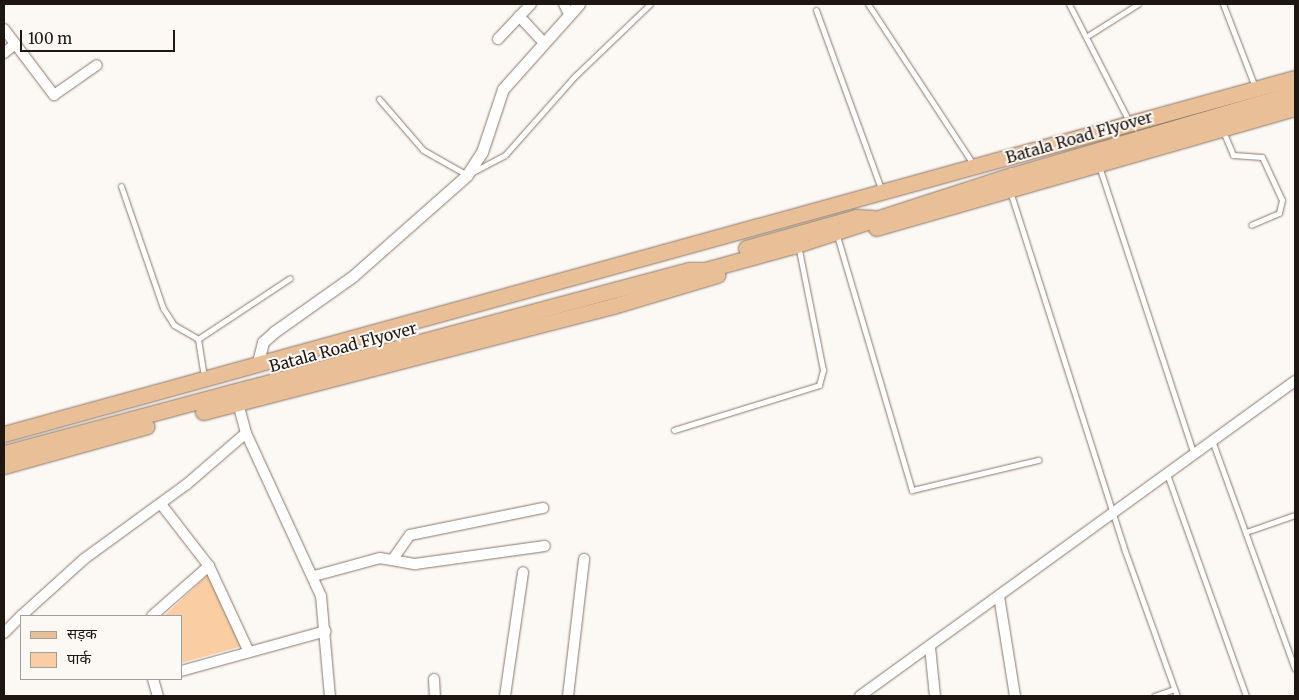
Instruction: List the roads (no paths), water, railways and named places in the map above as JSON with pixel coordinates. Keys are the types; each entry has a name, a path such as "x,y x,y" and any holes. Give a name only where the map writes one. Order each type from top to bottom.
{"main road":[{"path":"4,434 258,362 677,251 881,189 1295,78"},
{"name":"Batala Road Flyover","path":"4,453 689,270 701,261 856,217 873,218 1295,93"},
{"path":"4,466 613,306 1098,163 1295,108"}],"street":[{"path":"498,38 532,4"},
{"path":"258,362 264,342 274,332 353,276 467,175 482,152 502,88 543,42 567,9 578,4"},
{"path":"519,16 543,42"},
{"path":"4,30 54,96 97,65"},
{"path":"4,53 15,44"},
{"path":"860,696 930,647 1113,512 1213,443 1295,381"},
{"path":"238,404 246,432 314,576 326,631 330,696"},
{"path":"22,615 84,559 161,504 246,432"},
{"path":"161,504 209,566 248,650"},
{"path":"394,559 410,535 542,508"},
{"path":"314,576 380,558 415,564 546,546"},
{"path":"568,696 584,558"},
{"path":"153,615 209,566"},
{"path":"504,696 523,572"},
{"path":"1000,596 1015,696"},
{"path":"4,632 20,617"},
{"path":"182,671 248,650 326,631"},
{"path":"930,647 935,696"},
{"path":"434,679 435,696"},
{"path":"155,680 158,696"}],"lane":[{"path":"379,100 423,150 467,175 505,155 575,76 650,4"},
{"path":"868,4 974,165"},
{"path":"1069,4 1089,35 1130,122"},
{"path":"1089,35 1138,4"},
{"path":"1223,4 1256,88"},
{"path":"816,10 881,189"},
{"path":"1222,128 1233,155 1262,157 1282,200 1279,213 1251,225"},
{"path":"1098,163 1194,455"},
{"path":"121,186 162,308 174,325 198,340 204,377"},
{"path":"1009,189 1113,512 1177,696"},
{"path":"838,239 912,490 1038,460"},
{"path":"674,430 819,385 823,370 799,250"},
{"path":"198,340 290,278"},
{"path":"1213,443 1295,669"},
{"path":"1167,474 1246,696"},
{"path":"1246,532 1295,515"},
{"path":"1154,696 1174,689"}]}
